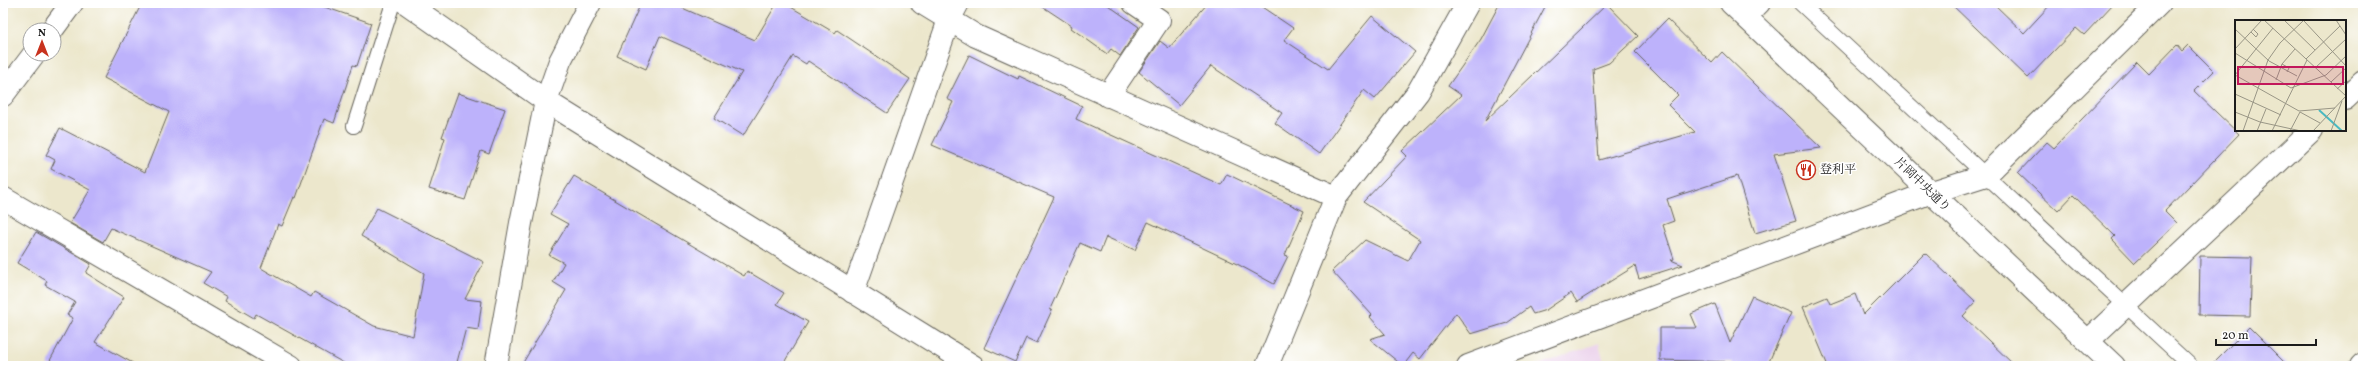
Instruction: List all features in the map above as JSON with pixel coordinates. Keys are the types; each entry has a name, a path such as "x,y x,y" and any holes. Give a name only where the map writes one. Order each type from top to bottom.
{"street":[{"path":"58,22 72,3"},
{"path":"406,3 546,101 973,366"},
{"path":"496,366 521,223 546,101 560,61 590,3"},
{"path":"922,3 954,11 976,36 1336,197"},
{"path":"1108,96 1159,20 1134,3"},
{"path":"1267,366 1336,197 1418,92 1468,3"},
{"path":"1468,366 1929,193 1986,175 2160,3"},
{"name":"片岡中央通り","path":"1745,8 1929,193 2114,366"},
{"path":"852,292 954,11"},
{"path":"3,95 28,62"},
{"path":"2346,98 2363,82"},
{"path":"2088,341 2311,131"},
{"path":"3,198 291,366"}],"lane":[{"path":"354,126 393,3"},
{"path":"1800,3 2191,366"}],"shaded area":[{"path":"1599,343 1605,366 1535,366"}],"building":[{"path":"142,3 313,3 371,23 357,66 353,65 334,123 324,119 296,198 294,197 282,226 278,224 261,268 311,297 314,292 374,326 413,336 424,273 361,236 377,208 484,262 465,299 482,301 478,330 466,328 456,366 349,366 256,314 254,318 225,301 227,297 203,283 211,272 111,228 103,242 70,223 90,190 51,169 55,160 46,155 60,128 145,172 169,112 104,78"},
{"path":"641,3 671,3 755,40 777,3 784,3 835,33 837,30 910,79 887,113 808,61 806,64 793,56 743,136 714,118 742,72 660,36 646,69 617,56"},
{"path":"1037,3 1105,3 1139,27 1120,56 1111,49 1107,54 1071,28 1072,26"},
{"path":"1208,3 1256,3 1293,28 1284,40 1328,69 1372,16 1415,52 1375,99 1364,90 1319,154 1275,123 1282,113 1211,66 1179,105 1139,72 1160,41 1169,48"},
{"path":"1500,3 1547,3 1485,121 1607,4 1638,36 1609,63 1593,69 1599,160 1695,132 1668,105 1678,95 1635,52 1667,19 1712,63 1722,52 1821,148 1774,154 1796,221 1755,233 1737,176 1667,199 1674,221 1663,225 1674,259 1671,260 1683,265 1639,279 1635,266 1577,302 1571,293 1546,310 1533,314 1529,307 1507,323 1471,334 1456,313 1420,359 1413,353 1403,366 1370,339 1385,334 1370,317 1372,315 1332,271 1365,240 1408,261 1420,240 1363,202 1407,156 1402,151 1461,95 1448,86 1481,39"},
{"path":"1950,3 1993,3 2024,33 2051,4 2050,3 2114,3 2084,35 2076,28 2028,78"},
{"path":"2177,45 2182,51 2188,45 2214,71 2194,91 2239,134 2165,211 2177,223 2135,263 2112,239 2115,236 2073,195 2058,211 2018,173 2047,142 2054,148 2137,62 2149,74"},
{"path":"969,55 1018,79 1019,76 1082,106 1076,119 1221,185 1227,174 1304,211 1285,255 1288,256 1274,284 1239,265 1148,222 1135,250 1106,237 1100,252 1080,243 1050,309 1052,310 1037,343 1026,338 1015,362 984,348 1054,197 932,145 953,102 947,99"},
{"path":"458,93 505,109 489,154 481,151 465,200 429,189 445,138 442,137"},
{"path":"574,176 744,276 747,271 784,293 777,304 808,322 782,366 521,366 566,290 553,282 564,263 549,255 568,224 550,214"},
{"path":"36,232 91,264 86,273 124,297 95,342 138,366 47,366 73,318 67,315 75,302 45,285 47,281 17,263"},
{"path":"1925,253 1976,302 1963,316 2015,366 1828,366 1803,307 1827,297 1830,304 1855,294 1863,315"},
{"path":"2200,256 2252,257 2250,316 2199,315"},
{"path":"1752,296 1791,313 1767,366 1732,366 1733,362 1660,360 1660,328 1697,328 1691,314 1715,304 1730,343"},
{"path":"2249,327 2288,366 2210,366"}],"place":[{"name":"登利平","path":"1806,170"}]}
